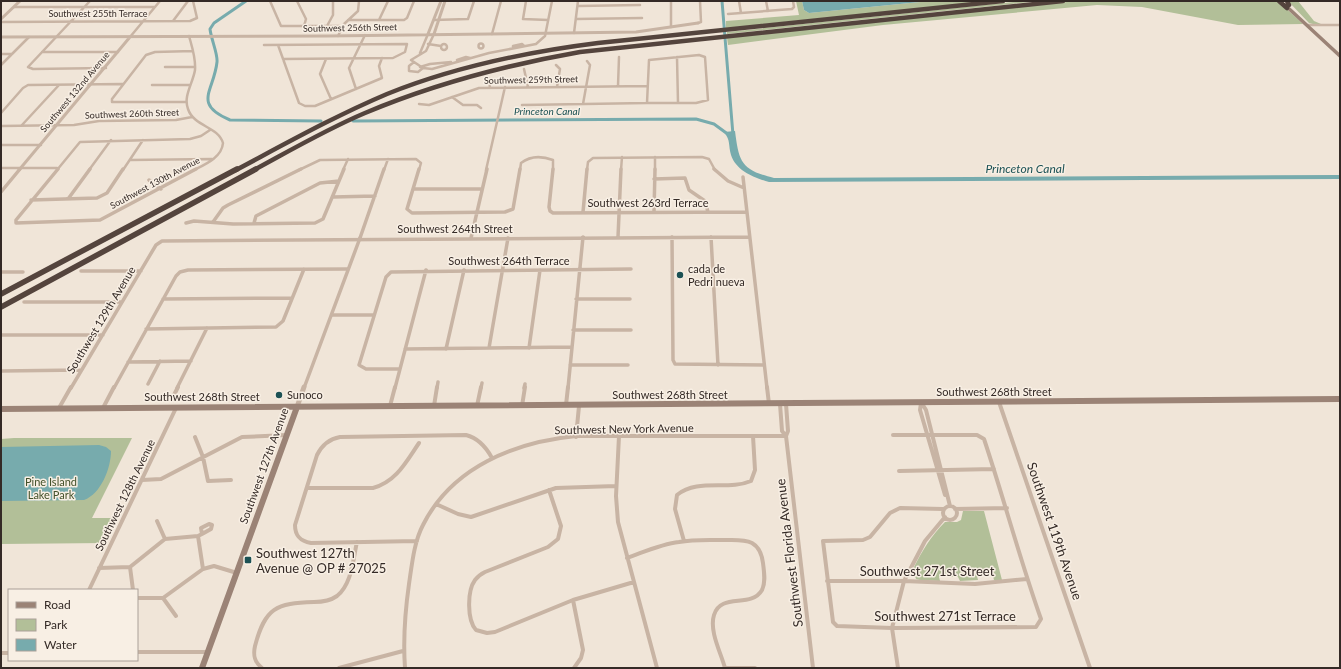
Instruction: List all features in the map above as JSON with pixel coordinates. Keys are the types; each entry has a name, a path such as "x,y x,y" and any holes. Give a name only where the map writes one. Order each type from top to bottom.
{"highway":[{"path":"1,294 315,127 338,116 420,83 453,72 509,58 586,44 1003,1"},
{"path":"1,307 334,127 358,116 447,82 516,63 580,52 1063,1"},
{"path":"1279,1 1287,4"}],"main road":[{"path":"1287,4 1340,56"},
{"name":"Southwest 268th Street","path":"1,409 579,406 1340,399"},
{"name":"Southwest 127th Avenue","path":"202,668 297,407"}],"street":[{"path":"1,20 20,1"},
{"path":"90,1 28,67 29,69 106,68"},
{"name":"Southwest 132nd Avenue","path":"1,192 106,68 160,1"},
{"path":"172,21 188,1"},
{"name":"Southwest 255th Terrace","path":"1,20 71,22 195,20 197,18 193,1"},
{"path":"270,1 282,26 339,26"},
{"path":"297,1 306,19 304,26"},
{"path":"327,26 333,15 332,1"},
{"path":"338,36 343,25 359,10 359,1"},
{"path":"379,20 388,1"},
{"path":"348,20 405,19 414,1"},
{"path":"418,55 425,44 441,1"},
{"path":"445,1 434,34 426,51 411,60 421,67 432,69 489,53 538,43 544,38 546,33 552,1"},
{"path":"434,20 467,19 469,18 474,1"},
{"path":"492,34 500,1"},
{"path":"526,1 522,18 524,20 548,20"},
{"path":"574,32 578,1"},
{"path":"671,1 671,27"},
{"path":"698,23 701,22 700,1"},
{"path":"739,1 741,13"},
{"path":"766,1 768,11"},
{"path":"728,14 793,8 793,1"},
{"path":"578,6 640,5"},
{"path":"14,7 155,7"},
{"path":"576,19 642,18"},
{"name":"Southwest 256th Street","path":"1,37 130,37 205,35 338,36 636,32 698,23"},
{"path":"1308,25 1340,25"},
{"path":"356,89 349,71 365,35"},
{"path":"189,36 193,51 195,67 185,102 112,102 112,99 123,84 149,53 193,51"},
{"path":"1,65 29,37"},
{"path":"278,44 299,102 307,107 320,105 330,99 382,78 379,66 382,58"},
{"path":"264,45 407,44 407,48 404,53 396,57 284,59"},
{"path":"425,44 441,46"},
{"path":"484,47 489,53"},
{"path":"42,52 118,52"},
{"path":"1,54 12,54"},
{"path":"522,104 647,104 706,102 708,100 705,57 703,55 649,60 647,104"},
{"path":"414,62 409,66 409,71 418,72 421,67 426,64 451,62 466,56 471,58"},
{"path":"618,86 619,57"},
{"path":"676,57 678,103"},
{"path":"326,59 320,74 330,99"},
{"path":"583,104 590,65 587,61"},
{"path":"556,65 560,69 557,87"},
{"path":"165,67 195,67"},
{"path":"524,69 528,87"},
{"path":"489,78 490,88"},
{"path":"1,113 26,86 123,84"},
{"path":"22,125 59,85"},
{"path":"152,85 190,85"},
{"name":"Southwest 259th Street","path":"419,104 429,105 479,88 647,86"},
{"path":"471,238 505,87"},
{"path":"452,97 463,105 477,105 481,108"},
{"name":"Southwest 130th Avenue","path":"31,200 16,220 16,224 100,220 213,160 221,151 223,144 221,138 217,133 210,130 192,117 185,102"},
{"name":"Southwest 260th Street","path":"1,126 57,126 99,121 176,120 192,117"},
{"path":"31,200 80,142 190,139 201,136 210,130"},
{"path":"68,199 111,140"},
{"path":"31,200 102,196 107,193 143,140"},
{"path":"1,145 41,145"},
{"path":"618,237 622,157"},
{"path":"654,212 655,157"},
{"name":"Southwest 263rd Terrace","path":"477,213 505,212 513,209 522,163 525,160 548,158 554,163 549,208 553,213 747,212"},
{"path":"583,212 588,162 593,158 706,158 709,159 715,170 728,182 744,188"},
{"path":"213,222 223,208 228,204 320,160 348,159 420,161 421,163 407,209 409,212 477,213"},
{"path":"186,223 321,222 324,219 348,159"},
{"name":"Southwest 127th Avenue","path":"297,407 388,159"},
{"path":"130,160 213,160"},
{"path":"1,168 57,168"},
{"path":"743,177 769,404"},
{"path":"654,179 685,178 690,190 705,201 708,212"},
{"path":"149,180 161,188"},
{"path":"254,223 256,216 320,183 339,180"},
{"path":"413,190 481,190"},
{"path":"333,197 375,196"},
{"path":"566,406 583,237"},
{"path":"672,237 673,360 675,364 679,366 764,365"},
{"path":"711,237 718,365"},
{"name":"Southwest 264th Street","path":"160,241 360,238 749,237"},
{"path":"489,348 508,238"},
{"name":"Southwest 129th Avenue","path":"59,408 140,271 160,241"},
{"path":"146,329 271,328 278,326 283,321 304,269"},
{"path":"103,408 176,276 180,272 188,270 348,269"},
{"name":"Southwest 264th Terrace","path":"374,315 389,273 394,271 631,269"},
{"path":"390,406 426,270"},
{"path":"446,349 464,270"},
{"path":"529,348 540,270"},
{"path":"81,271 140,271"},
{"path":"1,272 23,272"},
{"path":"163,299 292,298"},
{"path":"576,300 630,299"},
{"path":"24,302 122,302"},
{"path":"332,315 374,315 360,362 361,367 366,369 399,369"},
{"path":"173,397 207,328"},
{"path":"573,330 631,330"},
{"path":"1,335 103,334"},
{"path":"405,349 572,347"},
{"path":"148,384 160,361"},
{"path":"128,362 191,361"},
{"path":"570,365 628,365"},
{"path":"1,371 82,370"},
{"path":"434,406 438,382"},
{"path":"477,406 482,383"},
{"path":"522,406 525,384"},
{"path":"921,402 926,410 932,434 947,507"},
{"path":"921,402 920,410 939,470"},
{"name":"Southwest 119th Avenue","path":"999,402 1090,668"},
{"name":"Southwest Florida Avenue","path":"783,404 782,431 786,436 813,668"},
{"path":"576,437 579,406"},
{"name":"Southwest 128th Avenue","path":"89,589 177,407"},
{"path":"893,435 932,434 981,436 984,439 1007,508 1027,579"},
{"path":"142,480 161,479 242,437 287,435"},
{"path":"417,541 307,542 297,537 294,530 295,525 319,451 324,444 335,438 466,436 473,437 479,441 492,458"},
{"path":"619,436 616,486 618,522 657,668"},
{"path":"684,541 675,509 676,496 681,490 690,486 737,486 751,481 755,470 752,436"},
{"name":"Southwest New York Avenue","path":"405,668 404,625 406,603 417,541 423,526 436,504 460,478 475,467 492,458 540,441 576,437 786,436"},
{"path":"195,437 203,457 208,482 231,480"},
{"path":"307,488 373,488 384,485 394,478 420,443"},
{"path":"899,471 994,469"},
{"path":"436,504 458,514 471,517 550,490 564,487 616,486"},
{"path":"550,490 561,526 558,539 548,547 487,570 478,576 472,588 469,620 475,630 482,633 489,633 573,600 634,582"},
{"path":"947,507 942,513 945,517 952,520 956,519 958,515 955,509"},
{"path":"827,581 823,541 863,540 870,538 890,513 900,508 1007,508"},
{"path":"898,668 892,628 904,582 925,541 945,517"},
{"path":"157,521 165,539"},
{"path":"99,568 130,567 165,539 200,535 203,569"},
{"path":"627,558 684,541 746,541 753,544 761,552 764,578 761,592 753,599 734,600 723,603 719,606 713,616 714,630 724,668 755,668"},
{"path":"262,668 255,660 254,651 262,624 268,614 282,604 326,602 338,595 346,582 357,542"},
{"path":"138,598 163,598 203,569 214,566 237,573"},
{"path":"130,567 133,589"},
{"name":"Southwest 271st Street","path":"827,581 975,584 1027,579"},
{"name":"Southwest 271st Terrace","path":"827,581 833,622 836,626 892,628 1036,627 1041,619 1027,579"},
{"path":"163,598 176,616"},
{"path":"573,600 583,650 581,658 574,668"},
{"path":"339,668 404,651"},
{"path":"138,652 208,652"}],"green space":[{"path":"796,1 802,1 804,10 809,13 930,1 991,1 726,28 726,21 799,15"},
{"path":"1023,1 1040,1 727,34 727,32"},
{"path":"1076,1 1278,1 1303,24 1238,25 1142,7 1097,5 883,25 728,45 727,38"},
{"path":"1288,1 1298,1 1314,21 1321,24 1309,23"},
{"name":"Pine Island Lake Park","path":"132,438 92,518 118,518 106,543 1,544 1,439"},
{"path":"963,511 984,511 1002,580 994,580 993,576 977,576 978,580 960,581 958,577 939,577 940,581 916,579 913,569 927,544 945,522 957,522 961,520"}],"water":[{"path":"802,1 930,1 809,13 804,10"},
{"name":"Princeton Canal","path":"735,131 740,157 748,168 755,172 774,178 1340,175 1340,179 769,182 747,173 733,161 724,132"},
{"path":"99,445 106,447 111,451 111,458 104,480 90,497 84,500 1,501 1,447"}],"waterway":[{"name":"Princeton Canal","path":"246,1 214,23 210,29 217,62 208,96 208,102 218,114 230,120 321,121"},
{"name":"Princeton Canal","path":"722,1 733,135"},
{"name":"Princeton Canal","path":"353,121 696,119 714,124 729,135"}],"place":[{"name":"cada de Pedri nueva","path":"680,275"},
{"name":"Sunoco","path":"279,395"},
{"name":"Southwest 127th Avenue @ OP # 27025","path":"248,560"}]}
